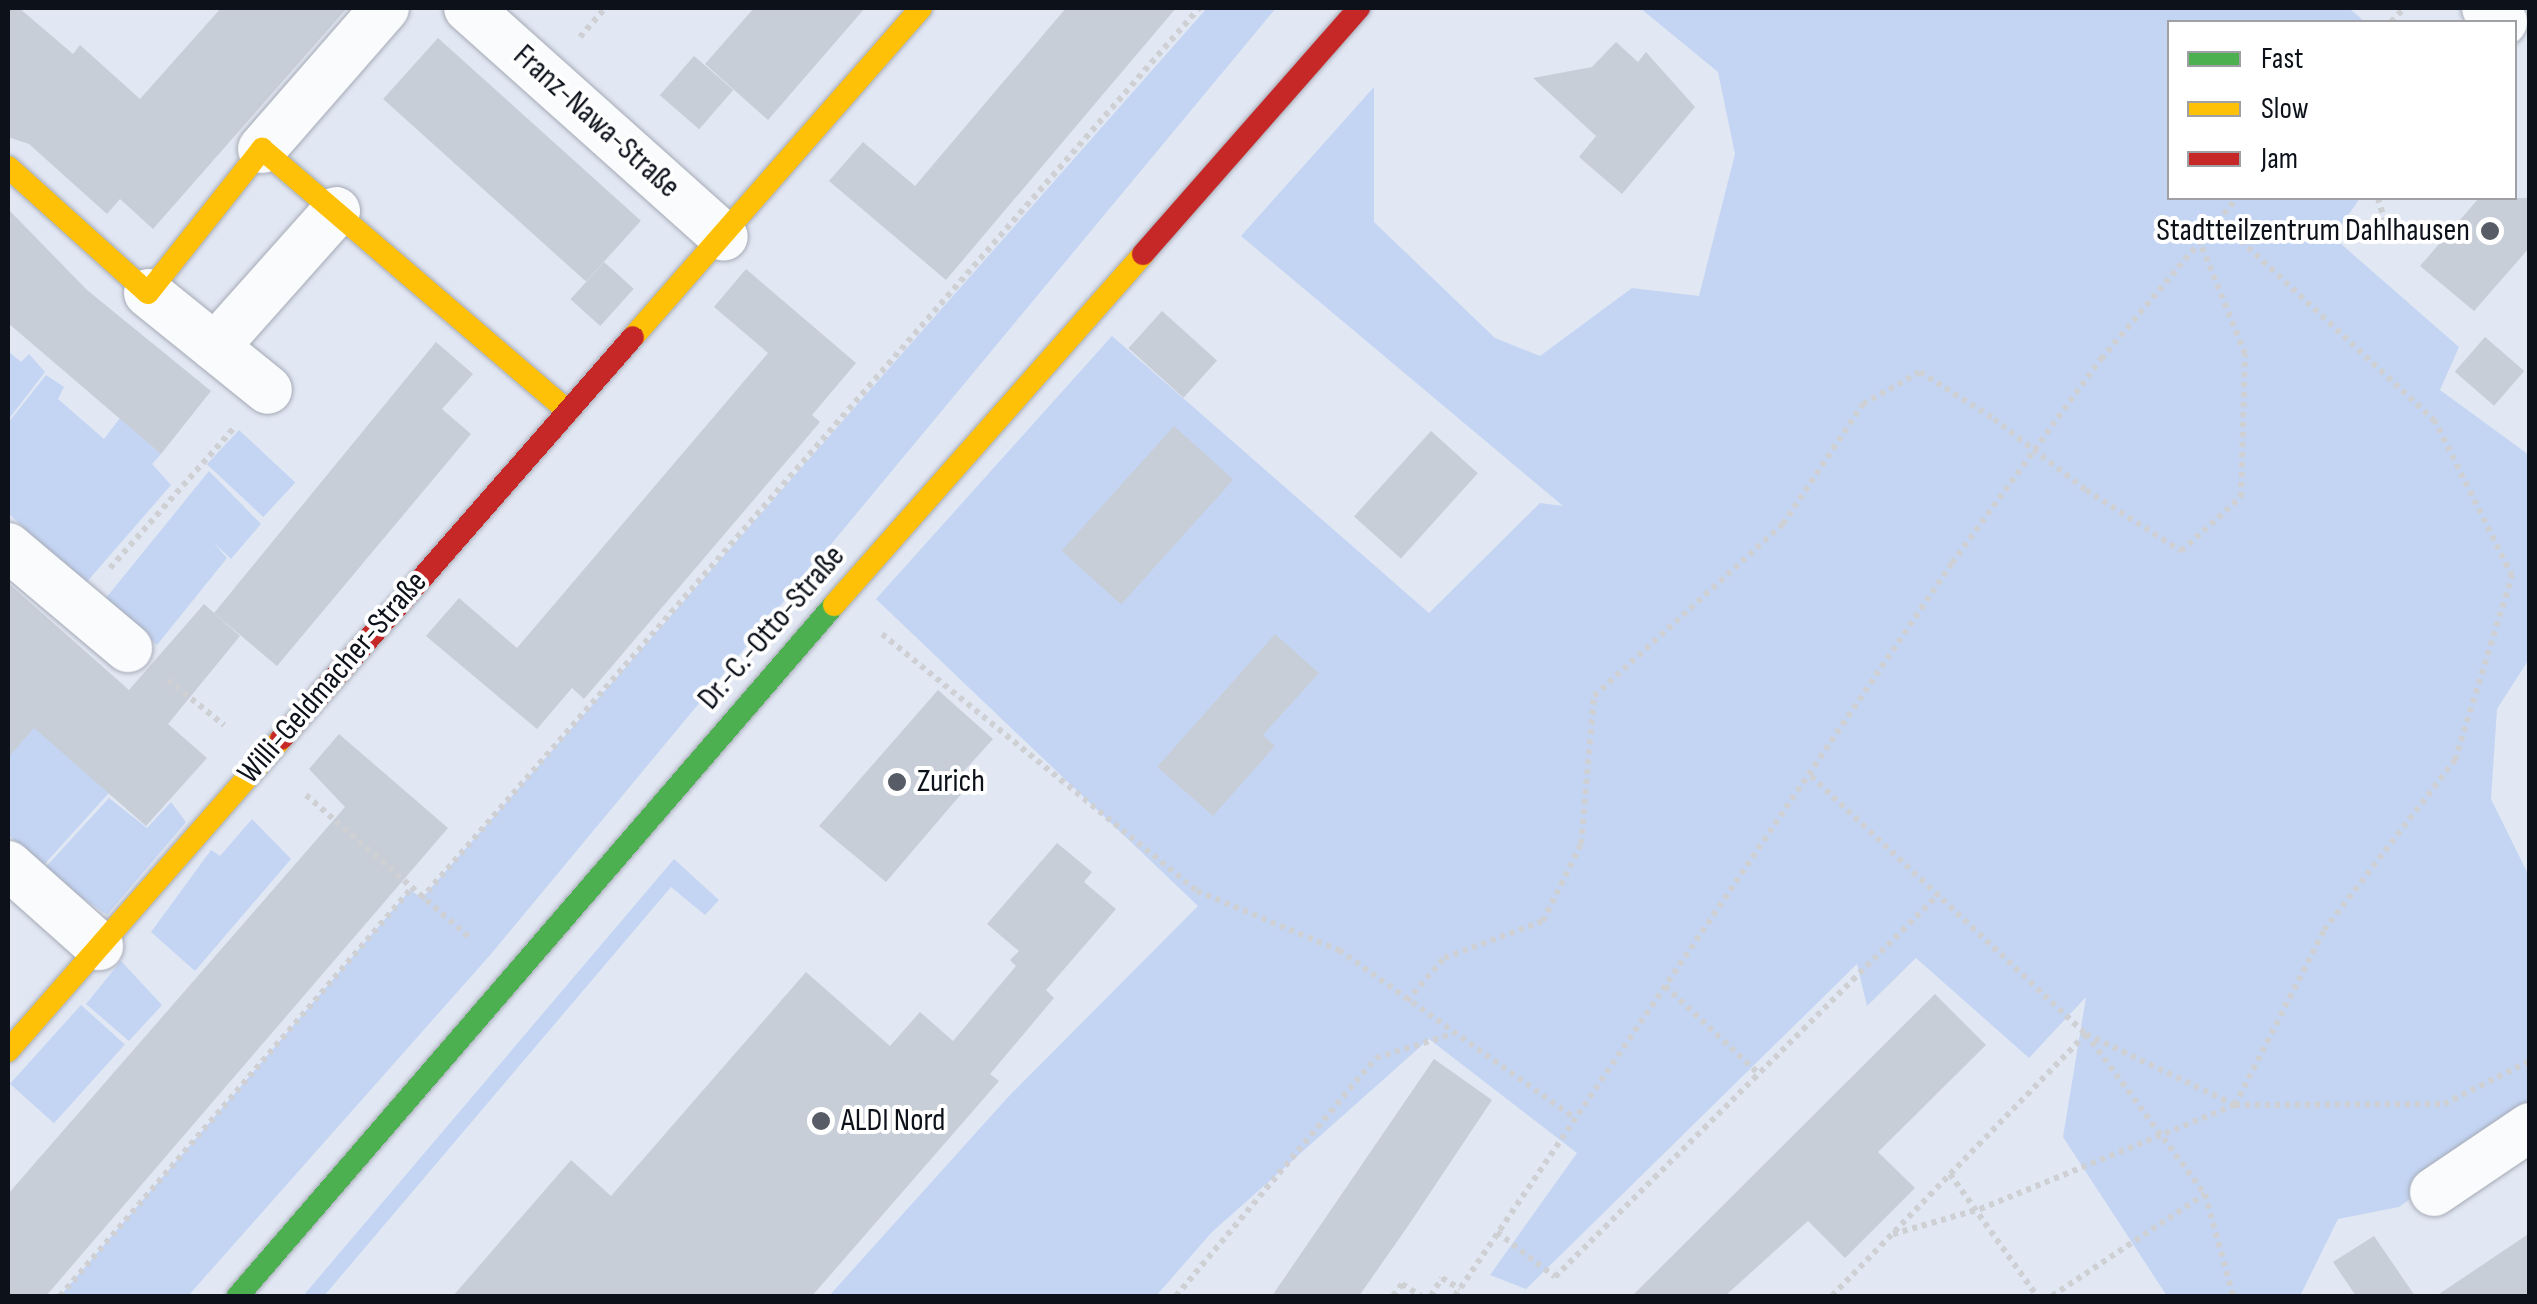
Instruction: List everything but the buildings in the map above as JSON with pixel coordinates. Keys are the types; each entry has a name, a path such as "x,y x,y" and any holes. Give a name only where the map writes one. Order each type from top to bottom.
{"street":[{"path":"148,293 262,148 384,8"},
{"name":"Franz-Nawa-Straße","path":"468,8 724,236"},
{"name":"Willi-Geldmacher-Straße","path":"8,1051 921,8"},
{"name":"Dr.-C.-Otto-Straße","path":"238,1296 512,972 1359,8"},
{"path":"262,148 568,411"},
{"path":"8,166 148,293 268,390"},
{"path":"215,348 336,211"},
{"path":"8,547 128,648"},
{"path":"8,864 99,946"},
{"path":"2434,1192 2530,1127"}],"path":[{"path":"421,899 1199,8"},
{"path":"1455,1296 1573,1117 2032,453 2235,200"},
{"path":"2379,200 2384,219 2405,239"},
{"path":"2218,219 2435,420 2512,576 2455,760 2324,930 2234,1106"},
{"path":"1408,1001 1444,958 1543,921 1581,844 1594,696 1783,524 1863,404 1920,372 1994,419 2086,490 2181,551 2241,497 2246,354 2200,242"},
{"path":"78,605 268,390"},
{"path":"872,626 1197,891 1311,934 1573,1117"},
{"path":"1811,776 2086,1034 2205,1194 2234,1296"},
{"path":"394,876 512,972"},
{"path":"60,1296 410,890"},
{"path":"1498,1232 1555,1277 1939,894"},
{"path":"1665,986 1759,1074"},
{"path":"1176,1296 1376,1058 1454,1034"},
{"path":"2086,1034 2234,1106"},
{"path":"1832,1296 2086,1034"},
{"path":"1892,1235 1980,1209 2234,1106 2444,1104 2530,1061"},
{"path":"1950,1174 1980,1209 2038,1296"},
{"path":"2052,1296 2205,1194"},
{"path":"1430,1296 1442,1278 1460,1288"},
{"path":"1393,1296 1402,1284 1421,1296"}],"shaded area":[{"path":"1207,8 1276,8 491,954 188,1296 60,1296 410,890 422,898"},
{"path":"1640,8 2349,8 2363,20 2167,20 2167,200 2359,200 2333,237 2459,347 2440,390 2529,455 2529,659 2497,709 2491,799 2529,876 2529,1113 2399,1207 2338,1219 2300,1296 2167,1296 2063,1137 2086,997 2029,1058 1916,958 1867,1006 1857,964 1526,1289 1490,1275 1577,1153 1429,1039 1212,1232 1156,1296 829,1296 1009,1096 1198,906 876,599 1112,336 1429,613 1540,503 1563,506 1241,236 1374,87 1374,222 1495,338 1540,356 1632,288 1699,296 1735,154 1718,72"},
{"path":"8,351 21,362 29,354 45,372 8,420"},
{"path":"46,375 64,387 58,399 104,439 120,418 161,454 152,464 171,485 85,584 8,513 8,423"},
{"path":"239,430 295,483 263,517 207,464"},
{"path":"209,471 261,524 231,559 213,542 227,558 157,645 106,598"},
{"path":"43,717 117,784 42,867 8,834 8,735 20,744"},
{"path":"109,798 147,828 171,802 186,822 107,915 43,870"},
{"path":"252,819 291,859 195,971 151,932 211,850 220,856"},
{"path":"674,859 719,900 705,915 671,887 324,1296 303,1296"},
{"path":"121,961 162,1005 129,1041 86,1004"},
{"path":"81,1005 125,1044 54,1123 10,1084"}],"traffic: fast":[{"path":"238,1296 834,605"}],"traffic: slow":[{"path":"633,337 921,8"},
{"path":"8,167 148,293 262,149 568,411"},
{"path":"834,605 1143,254"},
{"path":"8,1051 281,739"}],"traffic: jam":[{"path":"1143,254 1359,8"},
{"path":"281,739 633,337"}],"place":[{"name":"Stadtteilzentrum Dahlhausen","path":"2490,231"},
{"name":"Zurich","path":"897,782"},
{"name":"ALDI Nord","path":"821,1121"}]}
